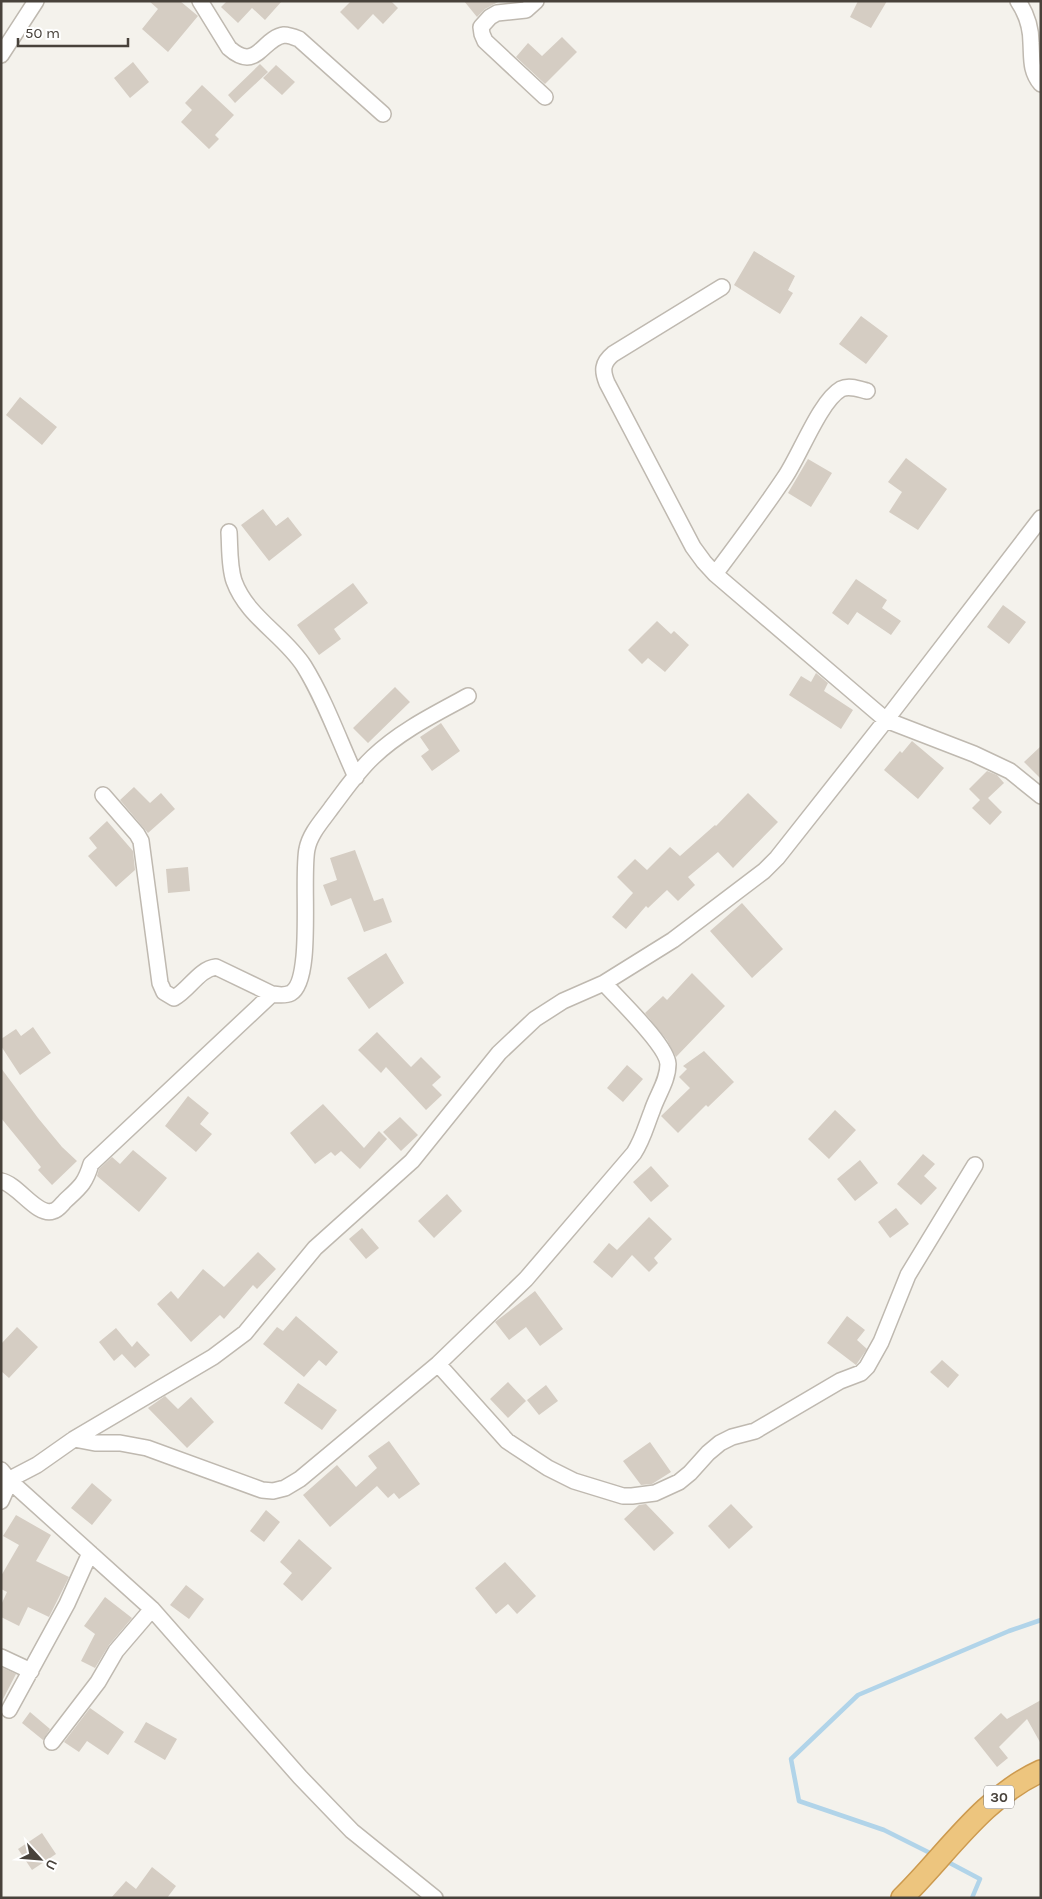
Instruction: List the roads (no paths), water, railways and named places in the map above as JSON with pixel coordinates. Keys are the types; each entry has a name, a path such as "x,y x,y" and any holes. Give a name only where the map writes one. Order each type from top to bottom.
{"highway":[{"name":"30","path":"907,1893 963,1830 998,1798 1022,1779 1041,1771"}],"street":[{"path":"1,55 36,1"},
{"path":"200,1 229,48 236,54 243,57 258,53 276,38 283,35 299,39 383,114"},
{"path":"536,1 526,10 507,11 490,17 481,27 485,41 545,97"},
{"path":"1018,1 1030,31 1032,42 1031,58 1034,73 1041,84"},
{"path":"722,287 613,354 606,360 603,367 603,374 607,383 693,547 715,574 886,720 974,754 1010,771 1041,796"},
{"path":"715,574 786,476 829,400 842,388 867,391"},
{"path":"1,1501 6,1476 213,1357 245,1333 315,1248 412,1161 499,1053 535,1019 563,1001 604,983 673,940 764,871 777,858 886,720 1041,518"},
{"path":"229,532 231,566 240,594 250,609 292,651 303,666 315,686 356,777"},
{"path":"104,794 137,834 141,842 160,983 164,992 174,998 180,995 204,972 216,967 272,994 283,995 292,992 302,976 304,963 305,865 307,848 313,833 371,758 389,743 431,716 468,696"},
{"path":"74,1438 95,1443 120,1443 147,1448 250,1486 273,1491 285,1488 300,1479 438,1364 526,1279 634,1153 646,1131 652,1110 667,1075 668,1062 657,1040 604,983"},
{"path":"1,1181 14,1186 39,1208 46,1211 55,1210 85,1181 91,1164 272,994"},
{"path":"438,1364 507,1441 548,1468 574,1481 623,1496 655,1493 679,1482 690,1474 708,1453 720,1443 732,1437 755,1431 840,1381 855,1376 867,1367 881,1342 908,1275 974,1165"},
{"path":"6,1476 152,1609 300,1777 352,1831 435,1898"},
{"path":"9,1710 67,1604 90,1553"},
{"path":"52,1742 98,1682 116,1650 152,1609"},
{"path":"1,1657 31,1671"}],"waterway":[{"path":"934,1855 884,1830 799,1801 791,1759 858,1695 1009,1631 1041,1620"},
{"path":"946,1861 980,1879 972,1898"}]}
